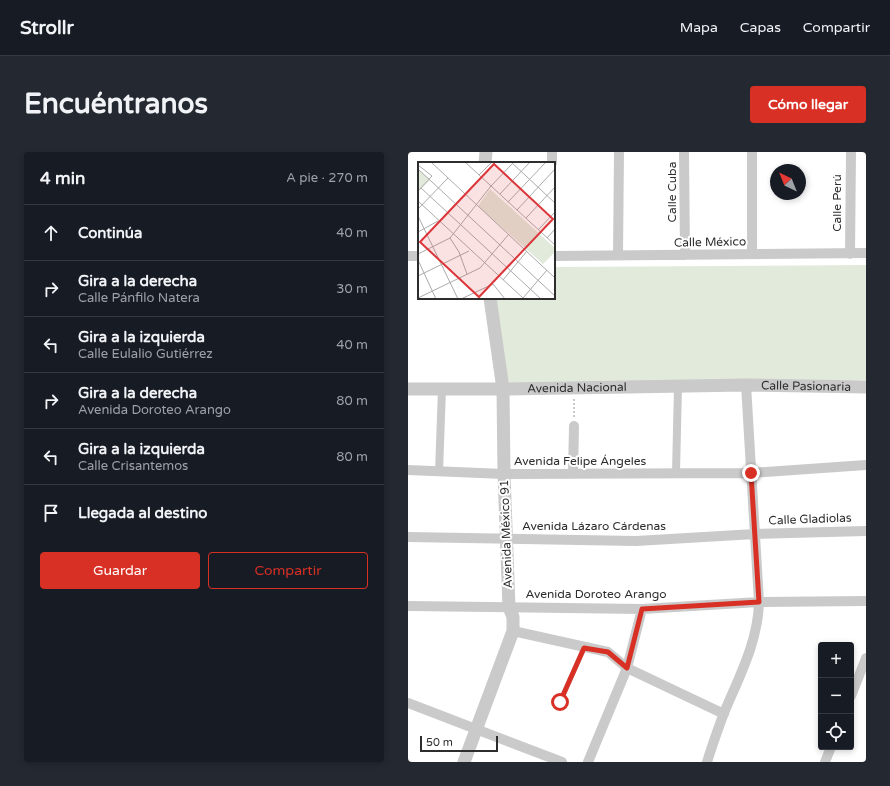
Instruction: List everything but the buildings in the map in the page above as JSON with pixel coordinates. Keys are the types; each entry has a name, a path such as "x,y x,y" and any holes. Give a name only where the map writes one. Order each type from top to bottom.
{"street":[{"path":"485,162 486,152"},
{"path":"618,255 619,152"},
{"name":"Calle Cuba","path":"684,152 685,255"},
{"path":"752,152 752,254"},
{"name":"Calle Perú","path":"850,254 851,152"},
{"name":"Calle México","path":"555,256 866,253"},
{"name":"Avenida México 91","path":"464,762 478,729 513,632 512,617 509,607 506,539 503,389 490,299"},
{"path":"707,762 724,714 755,636 759,616 746,385"},
{"name":"Avenida Nacional","path":"408,390 746,385"},
{"name":"Calle Pasionaria","path":"746,385 866,387"},
{"path":"676,473 678,386"},
{"path":"439,472 442,390"},
{"path":"573,473 574,426"},
{"name":"Avenida Felipe Ángeles","path":"408,470 504,474 751,473 866,465"},
{"name":"Calle Gladiolas","path":"755,534 866,531"},
{"name":"Avenida Lázaro Cárdenas","path":"408,537 636,541 755,534"},
{"name":"Avenida Doroteo Arango","path":"408,606 642,609 759,602 866,601"},
{"path":"588,762 627,668 642,609"},
{"path":"513,632 608,652 627,668 724,714"},
{"path":"854,688 866,658"},
{"path":"408,703 562,762"},
{"path":"825,762 830,750"}],"lane":[{"path":"560,702 584,648"}],"path":[{"path":"574,388 574,426"}],"green space":[{"path":"866,265 866,380 507,384 495,299 555,299 555,267"}],"route":[{"path":"560,702 584,648 608,652 627,668 642,609 759,602 751,473"}]}
